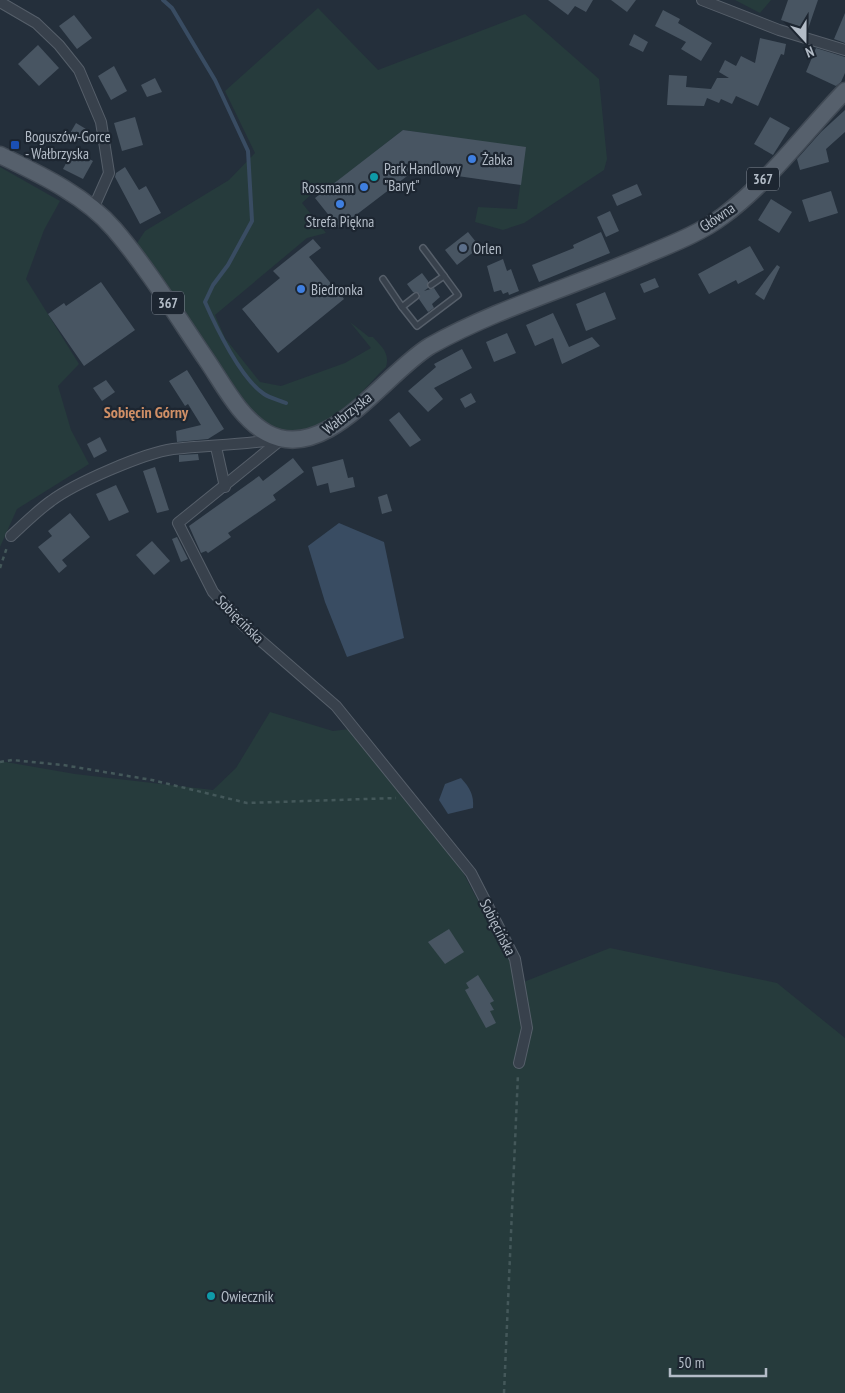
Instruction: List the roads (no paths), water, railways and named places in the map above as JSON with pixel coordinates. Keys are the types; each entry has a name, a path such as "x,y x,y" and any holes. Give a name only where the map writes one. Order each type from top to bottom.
{"main road":[{"name":"Główna","path":"665,247 722,217 754,190 845,91"},
{"name":"Wałbrzyska","path":"0,156 68,192 93,209 112,226 128,246 236,404 252,422 268,434 283,438 298,440 317,436 338,424 408,362 457,331 665,247"}],"street":[{"path":"702,0 779,30 845,50"},
{"path":"0,2 36,23 59,45 78,70 101,122 109,173 93,209"},
{"path":"11,536 52,500 100,475 136,460 172,449 216,447 283,438"},
{"name":"Sobięcińska","path":"283,438 178,523 213,592 244,626 336,706 412,798 470,873 515,959 527,1028 519,1063"},
{"path":"216,447 224,486"}],"lane":[{"path":"383,279 417,326 458,295 423,248"},
{"path":"431,285 444,276"},
{"path":"402,306 416,296"}],"water":[{"path":"339,523 384,542 404,638 347,657 325,602 308,546"},
{"path":"461,778 471,792 473,808 448,814 439,800 445,784"}],"waterway":[{"path":"163,0 172,8 215,80 248,151 252,221 228,265 213,285 205,302 230,352 255,387 264,394 286,403"}],"place":[{"name":"Boguszów-Gorce - Wałbrzyska","path":"15,145"},
{"name":"Żabka","path":"472,159"},
{"name":"Park Handlowy \"Baryt\"","path":"374,177"},
{"name":"Rossmann","path":"364,187"},
{"name":"Strefa Piękna","path":"340,204"},
{"name":"Orlen","path":"463,248"},
{"name":"Biedronka","path":"301,289"},
{"name":"Owiecznik","path":"211,1296"}],"district":[{"name":"Sobięcin Górny","path":"146,412"}]}
